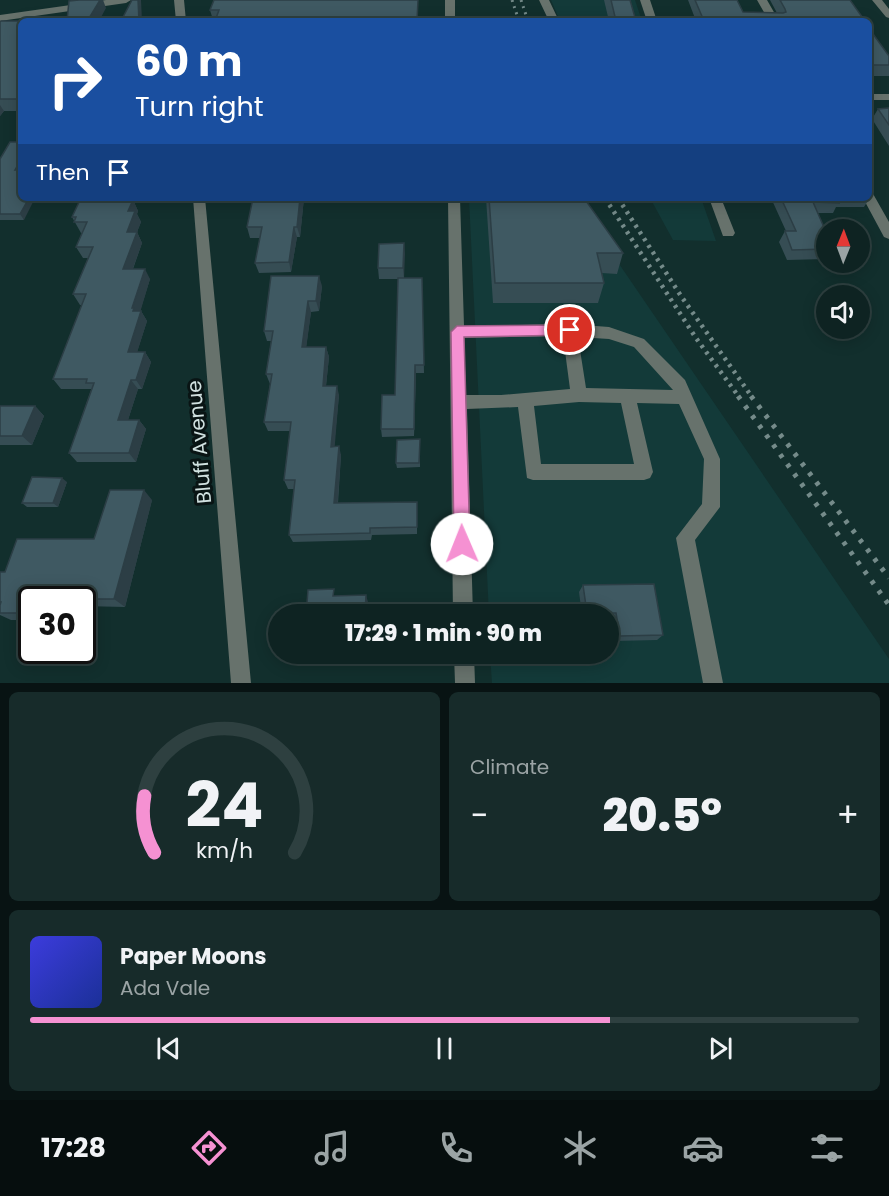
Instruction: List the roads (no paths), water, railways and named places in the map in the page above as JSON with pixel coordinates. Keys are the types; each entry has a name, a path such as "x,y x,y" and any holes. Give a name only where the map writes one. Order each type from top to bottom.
{"street":[{"path":"0,18 126,0"},
{"path":"179,0 181,18"},
{"path":"450,0 450,18"},
{"path":"544,0 553,18"},
{"path":"645,0 651,18"},
{"path":"762,0 772,18"},
{"path":"877,0 889,15"},
{"path":"872,97 889,97"},
{"name":"Bluff Avenue","path":"199,201 241,683"},
{"path":"454,201 464,604"},
{"path":"716,201 728,233"},
{"path":"871,201 889,234"},
{"path":"457,332 570,330 609,333 639,343 680,385 712,459 711,507 685,538 713,683"},
{"path":"570,330 579,395"},
{"path":"459,402 501,402 579,395 685,397"},
{"path":"525,400 533,472 644,472 628,397"},
{"path":"464,664 465,683"}],"railway":[{"path":"512,0 518,18"},
{"path":"521,0 527,18"},
{"path":"607,201 696,338 739,397"},
{"path":"620,201 681,296 752,397"},
{"path":"738,396 889,605"},
{"path":"751,396 889,578"}]}
